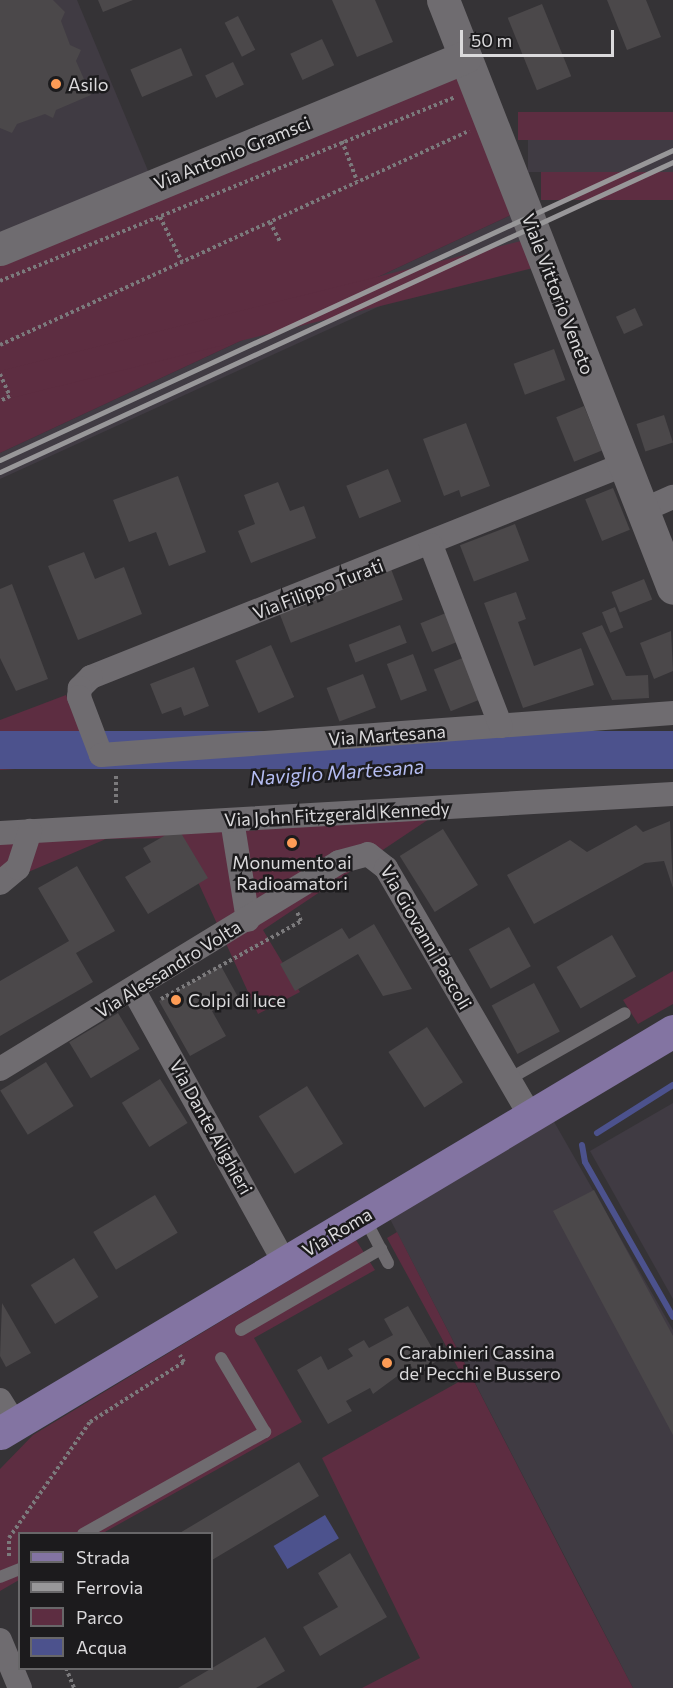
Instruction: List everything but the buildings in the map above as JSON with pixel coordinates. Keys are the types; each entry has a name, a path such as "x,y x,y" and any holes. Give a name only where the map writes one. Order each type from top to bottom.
{"main road":[{"name":"Via Roma","path":"5,1419 167,1333 673,1031"}],"street":[{"name":"Viale Vittorio Veneto","path":"443,0 673,588"},
{"name":"Via Antonio Gramsci","path":"0,249 465,57"},
{"name":"Via Filippo Turati","path":"109,762 79,697 87,680 431,544 623,465"},
{"path":"641,511 673,497"},
{"path":"431,544 501,726"},
{"name":"Via Martesana","path":"109,762 501,726 673,713"},
{"name":"Via John Fitzgerald Kennedy","path":"0,833 673,795"},
{"name":"Via Alessandro Volta","path":"0,1069 134,991 248,920 232,820"},
{"path":"0,883 18,868 30,831"},
{"name":"Via Giovanni Pascoli","path":"248,920 351,855 378,857 531,1117"},
{"name":"Via Dante Alighieri","path":"134,991 151,1017 285,1263"},
{"path":"0,1640 20,1688"}],"lane":[{"path":"509,1079 625,1013"},
{"path":"363,1216 388,1263"},
{"path":"241,1330 381,1249"},
{"path":"85,1532 265,1432 221,1358"},
{"path":"0,1577 17,1570"}],"path":[{"path":"0,281 160,217 447,96 464,104"},
{"path":"472,123 477,140"},
{"path":"0,345 357,181 474,130"},
{"path":"342,141 357,181"},
{"path":"160,217 182,262"},
{"path":"270,222 280,242"},
{"path":"0,374 10,396 0,400"},
{"path":"109,762 116,803"},
{"path":"151,1017 159,1001 301,921 290,895"},
{"path":"17,1570 9,1538 90,1422 184,1362 167,1333"},
{"path":"67,1670 74,1688"}],"shaded area":[{"name":"Asilo","path":"0,0 77,0 151,178 0,240"},
{"path":"528,140 673,140 673,172 528,172"},
{"path":"513,214 525,240 0,479 0,453"},
{"path":"673,1103 673,1299 590,1151"},
{"path":"553,1120 673,1330 673,1688 633,1688 390,1219"}],"green space":[{"path":"463,63 513,214 0,453 0,256"},
{"path":"518,112 673,112 673,140 518,140"},
{"path":"541,172 673,172 673,200 541,200"},
{"path":"525,240 532,268 0,401 0,371"},
{"path":"66,695 93,764 0,770 0,720"},
{"path":"453,803 263,930 300,992 258,1014 178,838 106,839 0,884 0,829"},
{"path":"673,971 673,1004 638,1024 623,1000"},
{"path":"397,1232 633,1688 362,1688 420,1658 322,1458 464,1379 387,1238"},
{"path":"356,1240 375,1270 254,1338 302,1422 105,1532 18,1532 18,1581 0,1591 0,1469 33,1435"}],"water":[{"path":"0,731 673,731 673,769 0,769"},
{"path":"325,1515 339,1538 287,1569 274,1546"}],"waterway":[{"path":"597,1133 673,1085"},
{"path":"582,1145 585,1162 673,1317"}],"railway":[{"path":"0,460 673,150"},
{"path":"0,472 673,162"}],"place":[{"name":"Asilo","path":"56,84"},
{"name":"Monumento ai Radioamatori","path":"292,843"},
{"name":"Colpi di luce","path":"176,1000"},
{"name":"Carabinieri Cassina de' Pecchi e Bussero","path":"387,1363"}],"water label":[{"name":"Naviglio Martesana","path":"337,772"}]}
